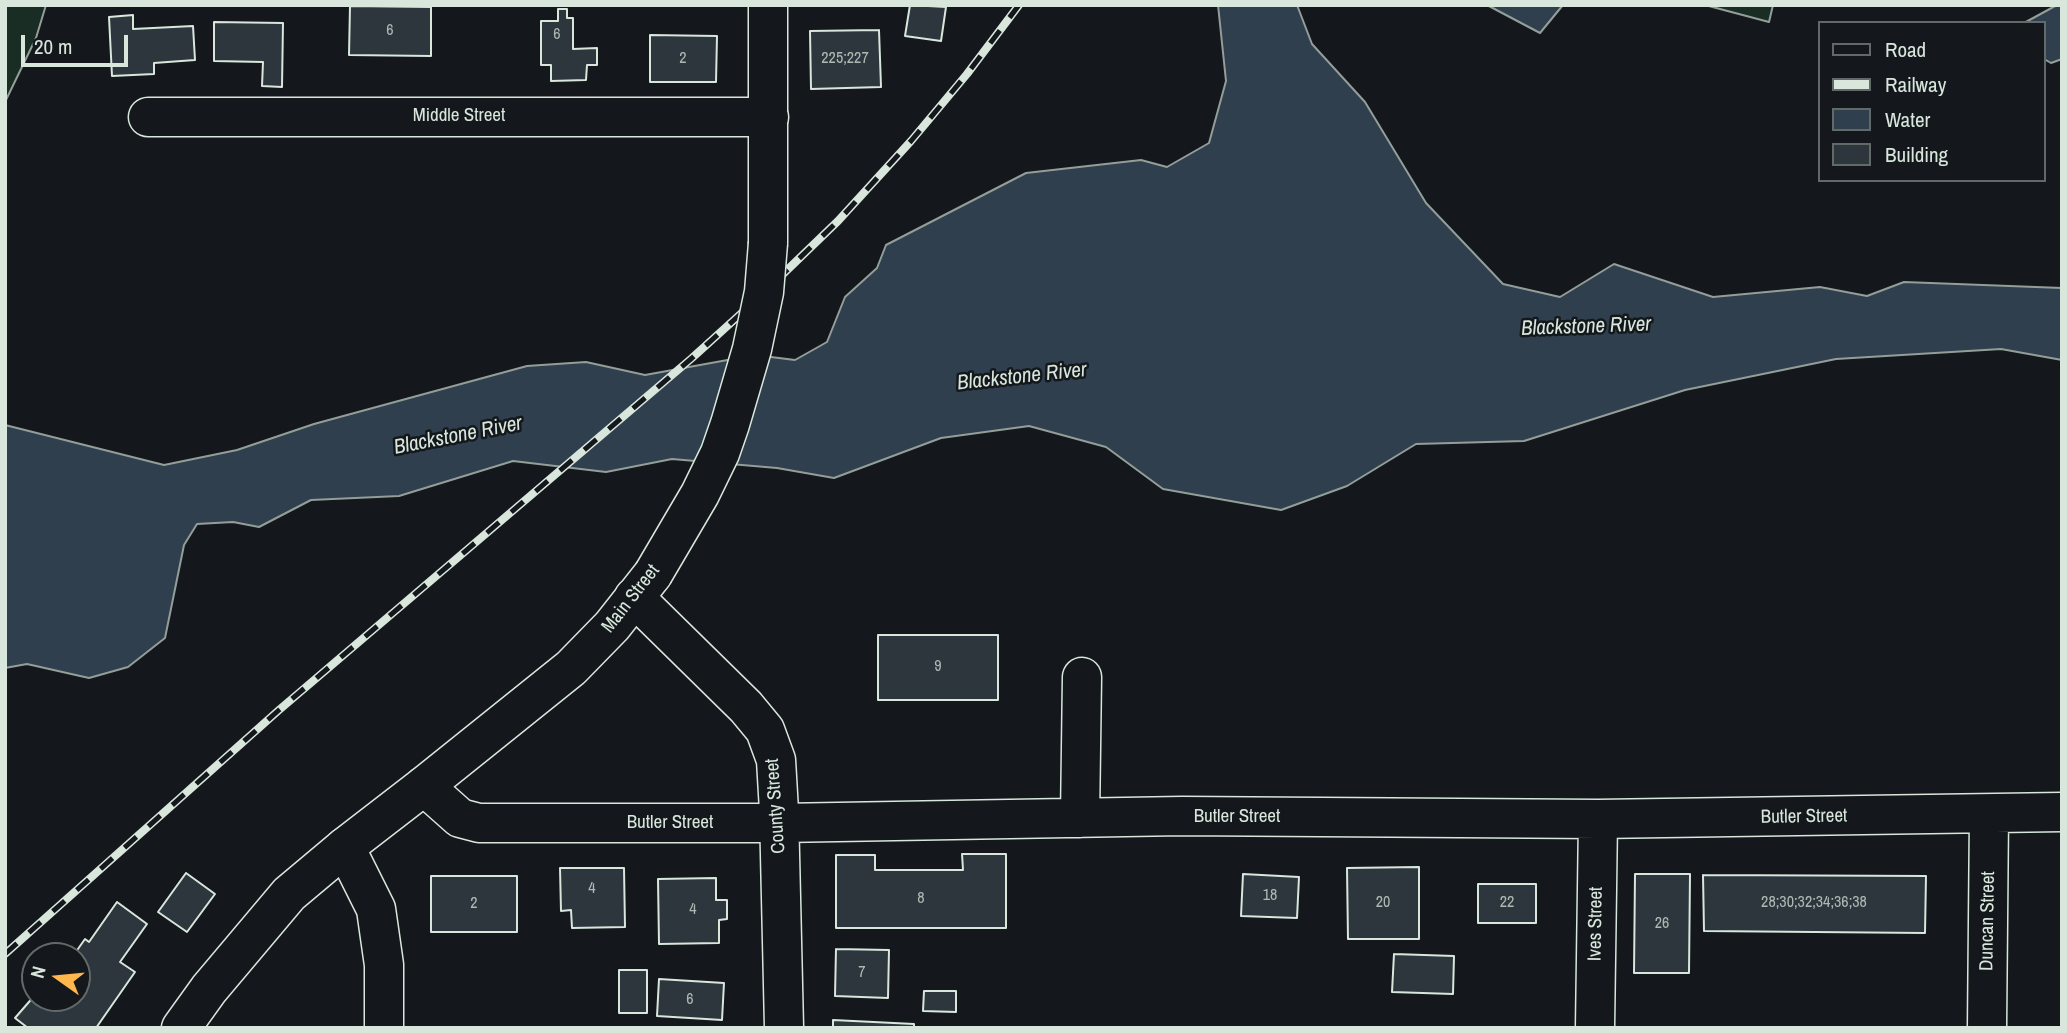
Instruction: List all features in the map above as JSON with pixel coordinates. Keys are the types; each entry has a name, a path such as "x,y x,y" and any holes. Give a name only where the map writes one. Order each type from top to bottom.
{"street":[{"name":"Main Street","path":"181,1028 209,989 289,894 570,668 612,626 643,586 700,494 727,433 752,349 764,292 768,243 768,5"},
{"name":"Middle Street","path":"148,117 769,117"},
{"name":"County Street","path":"643,586 765,730 776,760 780,823 784,1028"},
{"path":"1080,818 1082,677"},
{"name":"Butler Street","path":"424,786 460,818 479,823 780,823 1195,816 1598,819 2062,811"},
{"name":"Duncan Street","path":"1987,1028 1989,814"},
{"name":"Ives Street","path":"1595,1028 1598,819"},
{"path":"345,847 376,909 384,965 384,1028"}],"green space":[{"path":"5,5 46,5 36,38 5,102"},
{"path":"1705,5 1773,5 1769,22"}],"water":[{"name":"Blackstone River","path":"1218,5 1297,5 1312,44 1365,102 1426,203 1503,284 1560,297 1614,264 1713,297 1820,287 1867,296 1904,282 2062,288 2062,360 2001,349 1836,359 1685,390 1524,441 1416,444 1347,486 1281,510 1163,489 1106,447 1029,426 941,438 834,478 777,468 672,459 606,472 513,461 399,496 311,500 259,527 233,522 197,524 184,545 165,638 128,667 89,678 27,664 5,668 5,425 164,465 237,450 314,424 527,366 586,362 645,375 755,355 795,360 827,342 845,297 877,268 886,245 1026,173 1141,160 1167,167 1209,143 1226,81"},
{"path":"1487,5 1563,5 1540,33"},
{"path":"2057,5 2062,5 2062,59 2051,63 2046,60 2046,21 2028,21"}],"building":[{"path":"910,5 946,7 941,41 905,36"},
{"path":"350,6 431,7 431,56 349,55"},
{"path":"558,9 567,9 567,18 573,18 573,49 597,48 597,65 587,65 586,80 551,81 551,65 541,65 541,21 558,21"},
{"path":"133,15 133,29 193,26 195,60 154,63 154,74 112,76 109,17"},
{"path":"214,22 283,23 282,87 262,86 263,62 214,61"},
{"path":"879,30 881,87 811,89 810,31"},
{"path":"650,35 717,36 716,82 650,82"},
{"path":"878,635 998,635 998,700 878,700"},
{"path":"962,854 1006,854 1006,928 836,928 836,855 875,855 875,870 963,870"},
{"path":"1419,867 1419,939 1348,939 1347,868"},
{"path":"560,868 624,868 625,927 572,928 571,910 561,911"},
{"path":"186,873 215,894 187,932 158,912"},
{"path":"1243,874 1299,877 1297,918 1241,916"},
{"path":"1635,874 1690,874 1689,973 1634,973"},
{"path":"1703,875 1926,876 1925,933 1704,931"},
{"path":"431,876 517,876 517,932 431,932"},
{"path":"716,878 716,900 727,900 727,919 719,920 719,943 659,944 658,879"},
{"path":"1478,884 1536,884 1536,923 1478,923"},
{"path":"117,902 147,924 120,962 135,972 96,1028 28,1028 15,1018 21,1011 91,1012 89,942"},
{"path":"836,949 889,950 888,998 835,996"},
{"path":"1394,954 1454,956 1453,994 1392,992"},
{"path":"619,970 647,970 647,1013 619,1013"},
{"path":"659,979 724,983 722,1020 657,1016"},
{"path":"924,991 956,991 956,1012 923,1011"},
{"path":"833,1020 914,1024 914,1028 833,1028"}],"railway":[{"path":"5,954 279,710 692,358 755,301 838,221 911,141 967,74 1019,5"}]}
